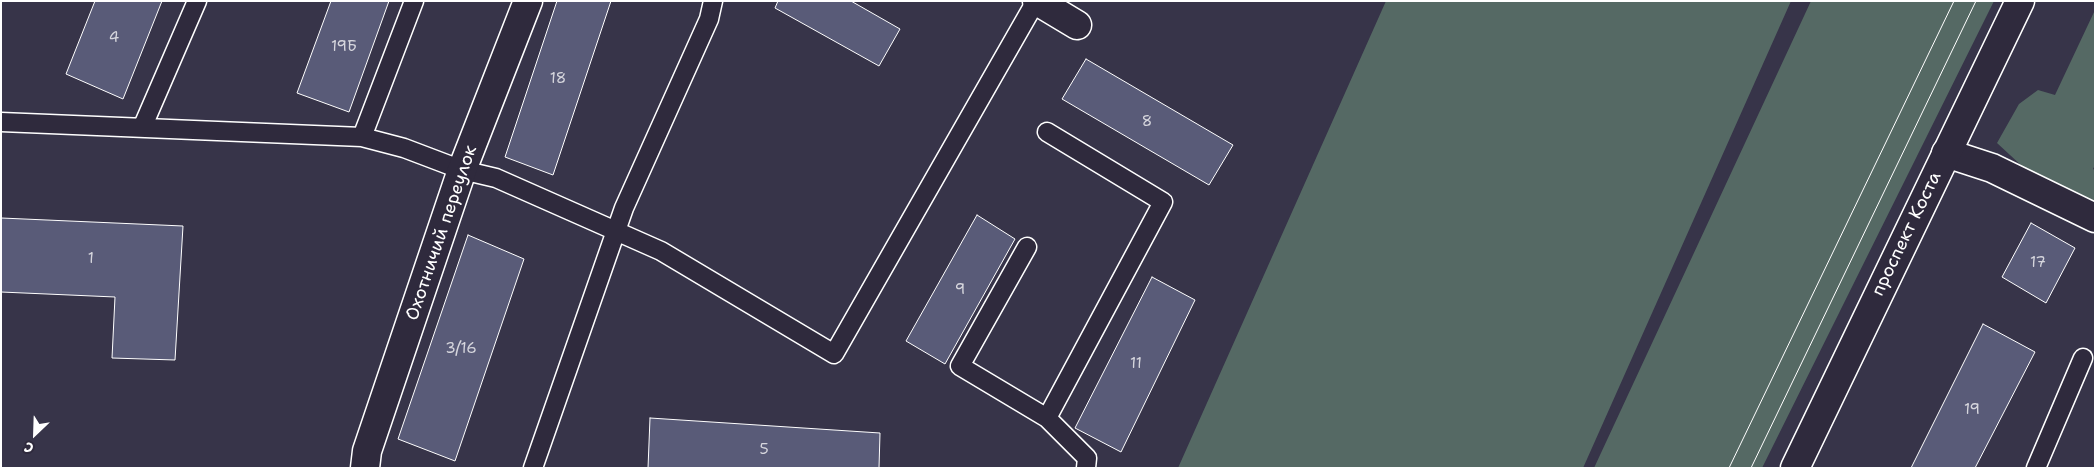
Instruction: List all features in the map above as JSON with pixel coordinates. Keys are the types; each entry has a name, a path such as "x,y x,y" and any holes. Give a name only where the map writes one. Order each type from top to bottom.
{"street":[{"name":"Охотничий переулок","path":"365,468 367,451 462,170 528,1"},
{"path":"1037,1 1077,25"},
{"name":"проспект Коста","path":"1795,468 2020,1"},
{"path":"1946,153 1992,168 2095,218"}],"lane":[{"path":"142,128 198,1"},
{"path":"362,137 414,1"},
{"path":"533,468 615,230 709,19 713,1"},
{"path":"1,122 362,137 404,148 462,170 496,178 661,251 834,354 1037,1"},
{"path":"1047,132 1163,202 1047,418"},
{"path":"1027,247 960,366 1047,418 1087,458 1086,468"},
{"path":"2036,468 2083,358"}],"green space":[{"path":"1386,1 1791,1 1583,468 1178,468"},
{"path":"1811,1 1994,1 1762,468 1594,468"},
{"path":"2095,10 2095,165 2093,169 2095,170 2095,205 2023,167 1997,143 2019,104 2038,90 2055,95"}],"building":[{"path":"95,1 162,1 123,99 66,74"},
{"path":"331,1 389,1 349,112 297,93"},
{"path":"557,1 611,1 553,175 505,157"},
{"path":"778,1 851,1 900,29 879,66 775,8"},
{"path":"1086,59 1233,145 1209,185 1062,99"},
{"path":"977,215 1015,239 945,364 906,341"},
{"path":"1,218 183,226 175,360 112,358 115,297 1,292"},
{"path":"2031,223 2075,248 2046,303 2002,277"},
{"path":"468,235 524,259 455,461 398,439"},
{"path":"1152,277 1195,300 1121,452 1075,428"},
{"path":"1983,324 2035,352 1975,468 1911,468"},
{"path":"650,418 880,433 879,468 648,468"}],"tram line":[{"path":"1729,468 1954,1"},
{"path":"1751,468 1976,1"}]}
